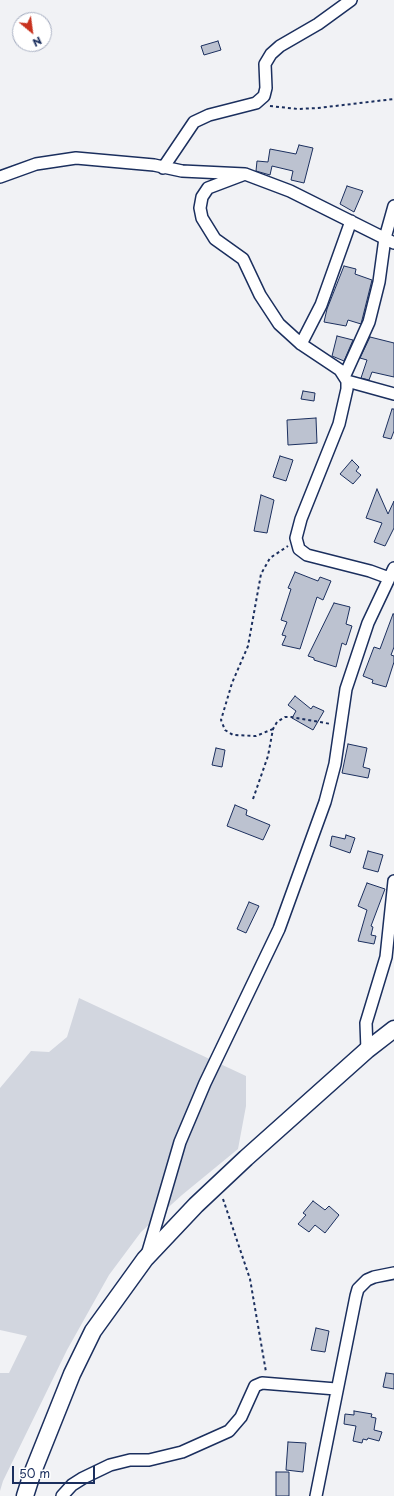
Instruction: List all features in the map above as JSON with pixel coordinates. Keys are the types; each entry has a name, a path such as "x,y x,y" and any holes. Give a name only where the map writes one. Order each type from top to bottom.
{"main road":[{"path":"25,1496 32,1474 66,1389 93,1331 145,1259 196,1204 367,1050 394,1028"}],"street":[{"path":"163,168 194,122 209,115 256,103 264,96 266,88 265,64 271,54 280,46 318,24 351,0"},
{"path":"0,177 36,164 76,158 136,163 182,171 245,174 290,191 390,240"},
{"path":"245,174 208,188 202,197 200,208 202,218 215,239 240,255 272,314 282,328 346,378 394,394"},
{"path":"145,1259 180,1142 205,1082 279,928 325,802 335,764 346,689 356,654 392,573 370,571 307,555 300,550 296,534 339,424 347,389 346,378 369,322 390,240 394,206"},
{"path":"301,344 321,305 351,221"},
{"path":"367,1050 366,1023 386,958 394,881"},
{"path":"316,1496 336,1388 358,1290 367,1280 394,1273"},
{"path":"62,1496 72,1485 110,1465 130,1460 148,1460 182,1452 229,1431 241,1417 255,1386 268,1383 336,1388"}],"path":[{"path":"256,103 279,108 298,109 362,104 394,99"},
{"path":"273,729 256,736 233,735 223,726 222,715 236,674 248,646 261,574 265,564 274,554 297,542"},
{"path":"253,799 269,751 273,729 277,722 286,718 340,726"},
{"path":"218,1184 250,1279 268,1383"}],"shaded area":[{"path":"79,998 246,1076 246,1106 238,1149 182,1195 141,1232 109,1275 67,1350 3,1481 0,1491 0,1373 9,1373 27,1336 0,1330 0,1088 31,1051 49,1052 67,1037"}],"building":[{"path":"218,41 221,50 204,55 201,46"},
{"path":"299,145 313,148 304,183 291,180 293,171 272,166 270,175 256,171 257,161 268,162 270,149 296,154"},
{"path":"347,186 363,191 354,212 340,204"},
{"path":"344,266 356,269 355,274 372,280 361,324 348,320 346,326 324,322 327,309"},
{"path":"337,336 353,340 344,361 332,356"},
{"path":"370,337 394,343 394,377 372,372 369,380 361,378 367,360 360,358"},
{"path":"303,391 315,393 314,401 301,399"},
{"path":"392,409 394,409 394,431 391,439 383,437"},
{"path":"316,418 317,443 288,445 287,420"},
{"path":"280,456 293,460 286,481 273,477"},
{"path":"352,460 359,467 356,471 361,475 353,484 340,474"},
{"path":"377,489 388,514 394,501 394,528 385,546 374,542 382,523 366,518"},
{"path":"261,495 274,500 267,533 254,531"},
{"path":"295,572 318,581 320,577 331,581 323,600 317,597 300,649 282,645 286,636 282,635 287,622 281,620 291,589 288,588"},
{"path":"334,603 350,607 346,624 352,626 346,645 342,643 336,667 314,660 314,658 308,656"},
{"path":"393,614 394,647 391,655 394,656 394,662 386,687 372,683 373,680 363,676 374,647 380,649"},
{"path":"295,696 311,709 313,706 324,711 313,730 292,718 296,711 288,705"},
{"path":"348,744 367,748 363,767 370,769 368,778 342,773"},
{"path":"216,748 225,750 222,767 212,765"},
{"path":"235,805 247,810 246,815 270,825 263,840 227,826"},
{"path":"346,835 355,838 350,853 330,846 332,836 345,839"},
{"path":"368,851 383,855 378,872 363,868"},
{"path":"367,883 385,889 371,926 373,927 371,935 376,936 374,944 358,941 367,910 358,906"},
{"path":"249,902 259,906 246,933 237,929"},
{"path":"313,1201 325,1210 329,1206 339,1215 325,1233 315,1225 309,1232 298,1224 306,1215 303,1213"},
{"path":"316,1328 329,1331 325,1352 311,1350"},
{"path":"386,1373 394,1374 394,1389 383,1387"},
{"path":"354,1411 372,1414 371,1417 376,1418 374,1430 382,1432 379,1441 368,1438 367,1440 363,1439 362,1443 353,1441 356,1426 344,1424 345,1414 354,1415"},
{"path":"288,1442 306,1443 303,1472 286,1470"},
{"path":"276,1472 289,1472 289,1496 276,1496"}]}
